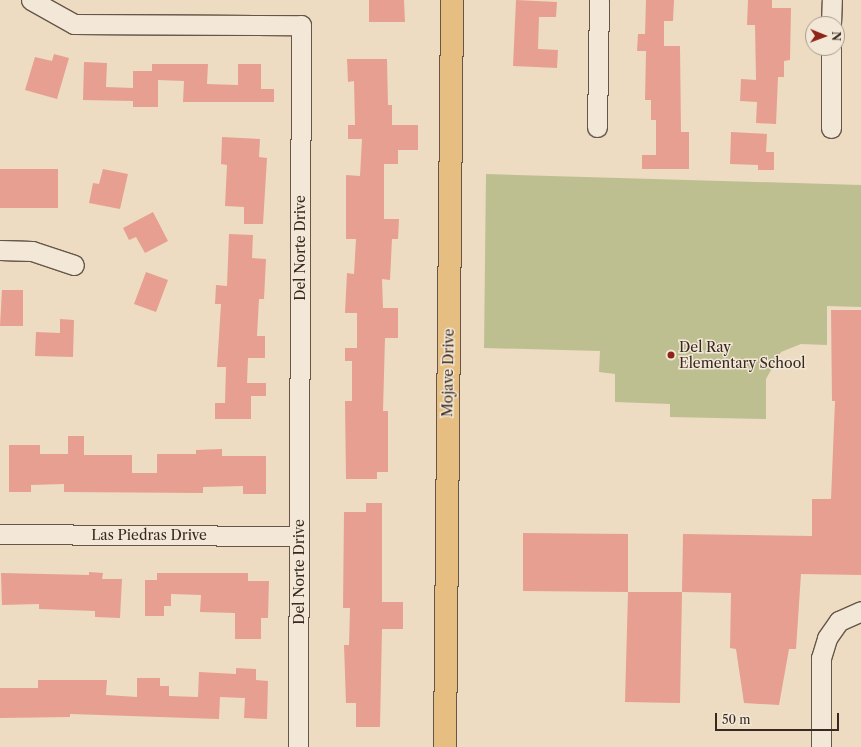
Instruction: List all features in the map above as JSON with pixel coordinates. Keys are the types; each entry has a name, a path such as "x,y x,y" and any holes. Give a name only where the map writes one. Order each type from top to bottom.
{"main road":[{"name":"Mojave Drive","path":"445,747 452,0"}],"street":[{"name":"Del Norte Drive","path":"31,0 74,24 301,25 298,747"},
{"path":"597,127 599,0"},
{"path":"831,16 832,0"},
{"path":"831,56 831,128"},
{"path":"0,250 32,251 74,265"},
{"name":"Las Piedras Drive","path":"0,534 299,536"},
{"path":"821,747 821,658 827,638 839,621 861,611"}],"green space":[{"path":"486,174 861,185 861,307 827,306 827,345 801,344 781,352 766,379 766,419 670,417 670,404 615,402 615,374 599,372 600,351 484,348"}],"building":[{"path":"369,0 404,0 405,22 369,22"},
{"path":"516,0 557,2 556,17 539,17 538,49 558,50 557,68 513,66"},
{"path":"646,0 674,0 673,21 664,21 664,46 680,46 681,132 689,132 689,169 642,169 642,155 656,155 656,120 651,120 651,100 645,100 646,51 637,51 638,34 645,34"},
{"path":"748,0 772,0 772,8 791,8 790,60 784,61 784,77 778,77 776,124 756,123 757,102 740,101 741,79 756,80 755,25 747,25"},
{"path":"54,54 69,58 57,99 25,90 35,57 52,61"},
{"path":"347,59 387,59 388,105 392,105 392,125 418,125 418,150 398,150 398,164 384,164 384,219 399,219 398,239 392,239 390,280 382,279 383,308 398,308 398,338 385,338 383,411 388,411 388,472 377,472 377,479 346,479 345,401 352,401 352,361 345,361 345,348 357,348 357,313 345,313 347,273 354,274 356,239 346,239 346,175 360,176 362,139 348,139 348,125 355,125 354,81 348,82"},
{"path":"84,62 107,63 106,87 133,88 133,71 152,71 152,64 208,64 207,84 238,85 238,64 261,64 261,89 274,89 274,102 183,102 184,81 158,80 158,107 133,107 133,101 83,100"},
{"path":"731,132 767,134 766,152 774,152 774,170 758,170 758,165 730,164"},
{"path":"222,137 260,139 259,157 267,158 263,224 244,224 244,207 225,206 227,165 221,164"},
{"path":"0,169 58,169 58,208 0,208"},
{"path":"103,169 128,174 120,209 89,203 93,183 99,184"},
{"path":"153,212 168,241 145,253 136,237 129,240 123,228"},
{"path":"229,234 253,235 252,258 266,259 264,299 259,299 257,336 265,336 265,358 248,358 247,383 266,383 266,396 251,396 251,419 215,419 215,403 225,403 226,367 217,367 221,304 215,304 216,285 227,286"},
{"path":"146,272 168,280 156,312 134,304"},
{"path":"2,290 23,290 23,326 0,326"},
{"path":"831,310 861,310 861,575 801,574 796,649 789,649 779,705 744,703 736,649 730,648 731,593 682,592 683,534 812,536 812,499 831,499 835,401 832,401"},
{"path":"60,319 74,320 73,357 35,356 36,332 60,333"},
{"path":"68,436 84,436 84,455 132,455 132,473 157,473 157,454 196,454 196,450 222,449 222,456 266,456 266,494 243,494 243,486 203,487 203,493 64,492 64,484 31,485 31,492 9,492 9,445 40,445 40,454 68,454"},
{"path":"366,503 382,503 382,602 403,602 403,629 382,629 380,727 356,727 356,703 346,703 344,645 349,645 350,608 343,608 344,512 366,512"},
{"path":"523,533 628,534 628,592 523,591"},
{"path":"89,572 103,573 102,579 122,579 120,618 95,617 95,611 39,609 39,604 2,605 1,573 89,575"},
{"path":"157,573 248,573 248,581 269,581 268,618 261,618 261,639 235,639 235,613 200,612 201,595 171,594 171,606 164,606 164,616 145,616 145,580 157,580"},
{"path":"628,592 682,592 680,703 625,702"},
{"path":"236,668 256,669 256,680 268,681 267,719 244,718 245,698 220,697 219,719 70,714 70,717 0,718 0,688 38,688 38,680 107,680 106,695 137,697 137,678 160,678 160,686 169,686 169,696 198,697 199,672 236,674"}],"place":[{"name":"Del Ray Elementary School","path":"671,355"}]}
